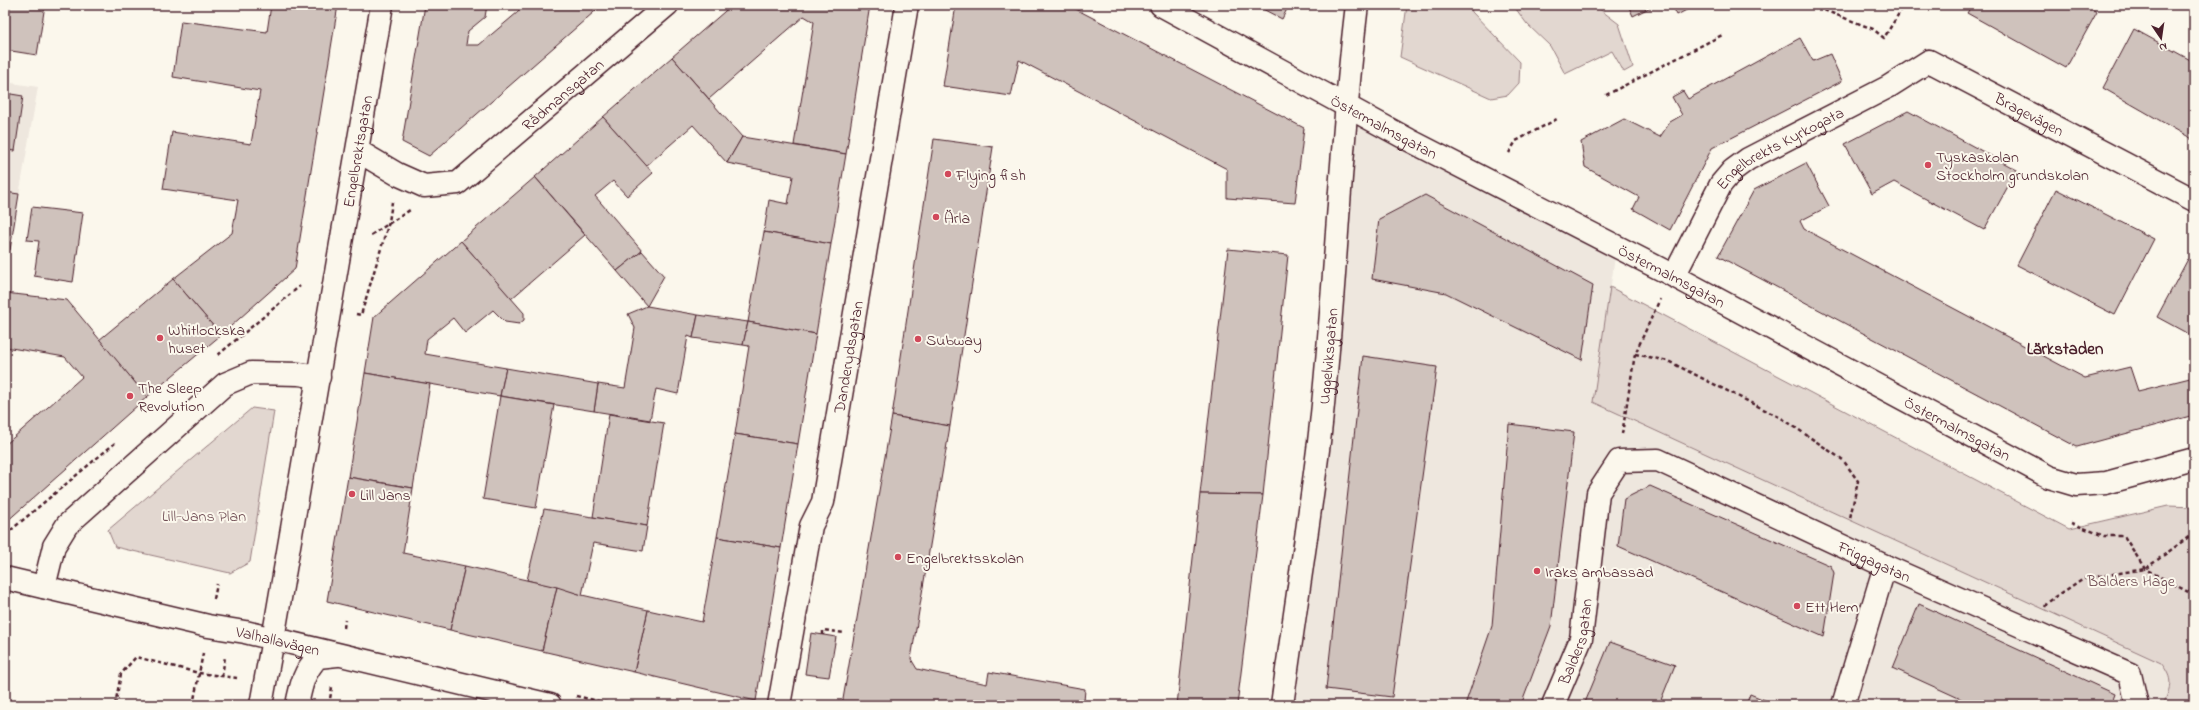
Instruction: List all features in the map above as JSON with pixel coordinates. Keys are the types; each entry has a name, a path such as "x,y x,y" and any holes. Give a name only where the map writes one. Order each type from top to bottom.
{"street":[{"name":"Engelbrektsgatan","path":"319,377 382,5"},
{"name":"Rådmansgatan","path":"358,151 397,174 424,186 458,183 667,5"},
{"name":"Danderydsgatan","path":"779,705 811,526 823,502 907,5"},
{"name":"Östermalmsgatan","path":"1161,5 1345,105 1674,276 2049,476 2076,485 2106,483 2194,459"},
{"name":"Uggelviksgatan","path":"1282,705 1319,441 1343,155 1345,105 1357,5"},
{"name":"Bragevägen","path":"1929,61 2194,200"},
{"name":"Engelbrekts Kyrkogata","path":"1674,276 1721,184 1733,170 1748,159 1888,87 1929,61"},
{"path":"44,587 54,546 67,525 225,384 251,373 299,374 319,377 261,705"},
{"name":"Friggagatan","path":"1619,461 1658,460 1885,566 2130,674 2137,705"},
{"name":"Baldersgatan","path":"1553,705 1581,638 1598,493 1619,461"},
{"path":"1843,705 1885,566"},
{"name":"Valhallavägen","path":"5,578 273,639 550,705"},
{"path":"297,705 305,673 310,664 318,657 339,655"}],"path":[{"path":"1811,5 1873,29 1884,38 1904,5"},
{"path":"1606,95 1722,35"},
{"path":"1509,152 1516,141 1557,119"},
{"path":"361,315 389,222 393,197"},
{"path":"369,238 371,234 389,222 417,207"},
{"path":"1624,415 1635,354 1656,307"},
{"path":"1635,354 1668,361 1777,416 1843,460 1858,481 1845,546"},
{"path":"2071,523 2104,536 2124,536 2145,569 2194,594"},
{"path":"2047,603 2082,579 2145,569 2194,533"},
{"path":"822,635 823,630 844,633"},
{"path":"116,705 121,674 136,657 199,673 265,681"},
{"path":"89,703 95,705"}],"shaded area":[{"path":"5,82 38,87 6,270 5,270"},
{"path":"1342,105 1616,250 1594,402 2161,663 2170,675 2170,688 2163,705 1286,705"}],"green space":[{"path":"1407,5 1470,5 1472,12 1520,62 1519,83 1508,95 1491,98 1400,57"},
{"path":"1513,5 1566,5 1598,8 1619,24 1633,67 1624,72 1612,51 1565,74 1550,46 1527,24"},
{"name":"Balders Hage","path":"1610,287 2069,529 2168,506 2194,507 2194,705 2163,705 2170,683 2168,674 2161,663 1593,402"},
{"name":"Lill-Jans Plan","path":"252,408 274,411 250,562 230,573 115,547 108,530"}],"building":[{"path":"5,5 45,5 37,55 5,50"},
{"path":"271,5 338,5 295,269 221,335 173,279 232,233 238,200 163,189 172,132 251,144 260,91 173,77 181,21 267,32"},
{"path":"425,5 487,5 485,17 468,31 466,45 479,45 518,12 521,5 602,5 429,156 402,142"},
{"path":"732,5 870,5 846,154 794,145 814,22 804,16 709,99 672,57"},
{"path":"956,5 1068,5 1304,128 1295,203 1227,198 1227,169 1019,60 1011,96 943,86"},
{"path":"1255,5 1289,5 1282,19"},
{"path":"1628,5 1655,5 1633,16"},
{"path":"1672,5 1696,5 1677,15"},
{"path":"1972,5 2084,5 2097,12 2066,68 1967,13"},
{"path":"2134,29 2194,62 2194,140 2103,88"},
{"path":"1800,38 1813,61 1830,54 1842,81 1712,148 1670,230 1633,209 1639,197 1585,167 1581,142 1624,119 1660,137 1670,122 1682,115 1672,97 1683,91 1688,99"},
{"path":"672,57 742,137 727,163 693,125 646,166 603,117"},
{"path":"5,93 23,96 15,151 5,150"},
{"path":"1908,111 2017,170 1984,230 1894,182 1872,194 1845,144"},
{"path":"603,117 653,173 627,196 613,181 595,196 642,251 617,271 535,177"},
{"path":"742,137 846,154 831,244 764,232 769,200 788,204 793,176 727,163"},
{"path":"934,139 993,147 950,426 892,416"},
{"path":"1806,163 1829,206 1800,221 1804,229 2085,378 2130,367 2138,391 2194,377 2194,415 2077,447 1718,256 1754,190"},
{"path":"535,177 585,235 511,299 461,241"},
{"path":"2056,189 2154,239 2115,315 2017,265"},
{"path":"5,192 19,194 10,250 5,249"},
{"path":"1425,195 1593,285 1582,360 1446,293 1372,279 1379,219"},
{"path":"32,207 83,213 73,282 34,276 39,241 27,240"},
{"path":"764,232 831,244 816,334 748,322"},
{"path":"461,241 524,313 524,320 519,324 505,322 493,310 465,333 453,318 427,339 425,354 506,368 500,396 365,373 374,317"},
{"path":"1228,249 1288,255 1263,495 1200,494"},
{"path":"642,251 664,276 647,306 617,271"},
{"path":"2188,259 2194,262 2194,337 2157,317"},
{"name":"Whitlockska huset","path":"173,279 221,335 147,397 99,340"},
{"path":"5,293 67,300 147,397 5,523 5,445 82,377 65,357 5,347"},
{"path":"647,306 698,315 693,338 688,336 678,394 656,389 650,420 594,411 598,384 625,388 635,328 628,314"},
{"path":"698,315 748,322 743,345 693,338"},
{"path":"748,322 816,334 798,444 735,434 749,346 743,345"},
{"path":"1363,356 1437,367 1392,697 1326,689"},
{"path":"506,368 598,384 594,411 500,396"},
{"path":"365,373 430,384 413,488 348,477"},
{"path":"500,396 554,405 536,508 483,499"},
{"path":"609,414 664,423 647,526 593,517"},
{"name":"Engelbrektsskolan","path":"892,416 950,426 911,659 917,669 987,684 989,672 1085,689 1084,702 1099,705 842,705"},
{"path":"1509,424 1574,432 1551,626 1521,705 1465,705 1492,626"},
{"path":"735,434 798,444 781,548 717,537"},
{"path":"348,477 413,488 403,553 465,566 450,630 327,601"},
{"path":"1650,486 1831,566 1834,573 1824,637 1618,546 1624,499"},
{"path":"1200,494 1263,495 1237,705 1177,705"},
{"path":"544,509 647,526 643,551 593,543 582,595 527,580"},
{"path":"717,537 781,548 756,701 634,672 648,610 702,622"},
{"path":"465,566 557,587 542,651 450,630"},
{"path":"557,587 582,595 648,610 634,672 542,651"},
{"path":"1919,604 2115,694 2111,705 1974,705 1893,668"},
{"path":"811,633 836,637 829,677 805,674"},
{"path":"1610,642 1675,665 1659,705 1584,705"},
{"path":"1750,694 1777,705 1746,705"}],"place":[{"name":"Tyskaskolan Stockholm grundskolan","path":"1928,165"},
{"name":"Flying fish","path":"948,174"},
{"name":"Ärla","path":"936,217"},
{"name":"Whitlockska huset","path":"160,338"},
{"name":"Subway","path":"918,339"},
{"name":"The Sleep Revolution","path":"130,396"},
{"name":"Lill Jans","path":"352,494"},
{"name":"Engelbrektsskolan","path":"898,557"},
{"name":"Iraks ambassad","path":"1537,571"},
{"name":"Ett Hem","path":"1797,606"}],"district":[{"name":"Lärkstaden","path":"2065,348"}]}
